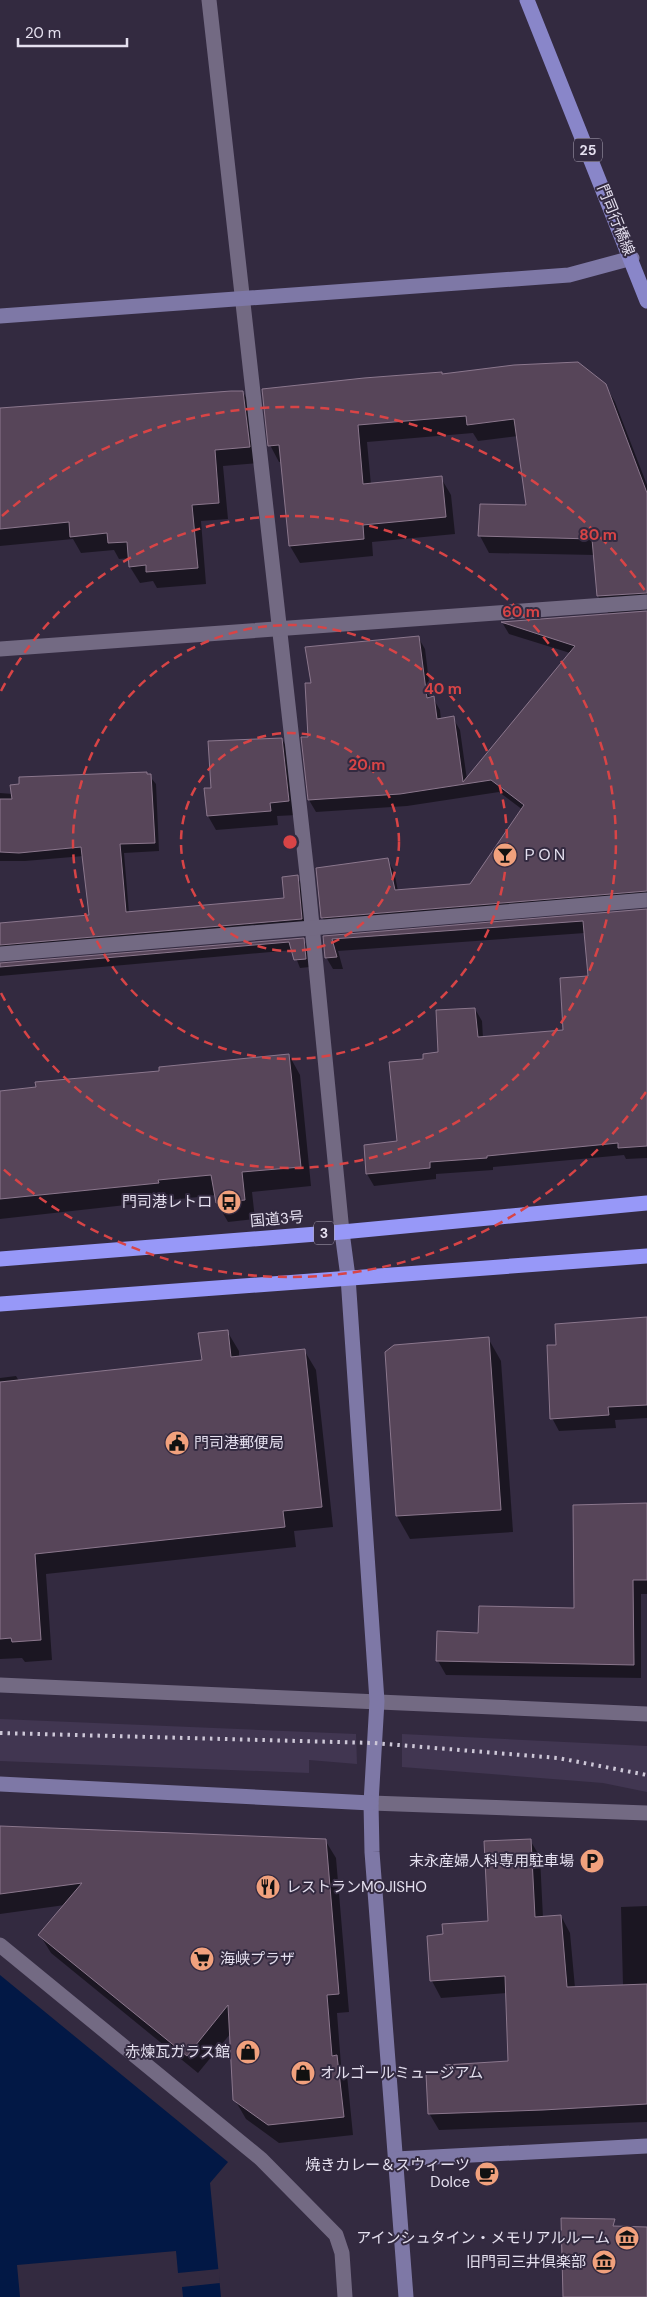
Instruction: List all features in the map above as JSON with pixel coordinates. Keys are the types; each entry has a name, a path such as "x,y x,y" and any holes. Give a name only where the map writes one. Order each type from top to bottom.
{"highway":[{"name":"国道3号","path":"0,1259 342,1232 647,1204"},
{"path":"0,1304 647,1256"}],"main road":[{"name":"門司行橋線","path":"527,0 632,258 647,301"}],"street":[{"path":"209,0 308,874 342,1232 348,1277 376,1701 371,1802 372,1852 406,2297"},
{"path":"0,316 569,275 632,258"},
{"path":"0,649 647,602"},
{"path":"0,954 647,900"},
{"path":"0,1685 647,1714"},
{"path":"0,1784 647,1813"},
{"path":"0,1946 261,2158 336,2235 342,2253 345,2297"},
{"path":"396,2159 647,2146"}],"shaded area":[{"path":"0,1719 356,1734 357,1764 309,1760 309,1773 0,1761"},
{"path":"402,1734 647,1746 647,1792 603,1783 402,1767"}],"water":[{"path":"0,1975 228,2162 210,2183 221,2297 0,2297"}],"pier":[{"path":"176,2251 178,2273 219,2269 220,2283 182,2287 183,2297 20,2297 17,2265"}],"building":[{"path":"578,362 606,384 647,493 647,593 597,596 592,539 478,536 480,504 526,505 514,419 467,425 466,416 358,425 363,484 442,476 446,517 363,525 364,539 289,546 279,445 268,446 262,389 364,378 442,372 442,374 514,365"},
{"path":"243,391 250,447 215,450 219,503 192,505 198,568 146,572 146,565 129,567 127,542 108,543 107,533 70,537 69,522 0,529 0,408"},
{"path":"647,611 647,891 321,918 316,868 388,858 395,890 470,884 524,805 491,780 400,794 308,800 301,737 308,737 305,683 311,683 305,647 419,636 427,698 434,696 437,719 454,716 463,782 575,646 501,622"},
{"path":"282,738 289,801 270,803 271,811 207,816 204,788 211,788 208,741"},
{"path":"147,772 147,774 151,774 155,843 120,844 126,912 284,898 282,877 298,875 302,919 0,945 0,923 89,915 81,847 19,853 0,852 0,799 12,799 10,785 19,784 19,777"},
{"path":"647,909 647,1146 618,1148 618,1143 487,1156 487,1158 430,1162 430,1168 366,1174 364,1145 397,1141 389,1062 423,1059 423,1054 438,1052 436,1010 475,1008 478,1037 563,1030 560,978 588,976 583,921 332,939 337,957 325,958 323,936"},
{"path":"304,938 306,959 294,960 289,942 0,967 0,963"},
{"path":"289,1054 301,1167 242,1172 245,1200 216,1203 211,1175 158,1180 159,1183 0,1199 0,1091 36,1087 35,1082 159,1071 159,1067"},
{"path":"647,1317 647,1405 608,1407 609,1415 550,1419 547,1345 556,1345 555,1324"},
{"name":"門司港郵便局","path":"228,1330 231,1357 305,1349 322,1507 283,1511 285,1527 35,1554 41,1640 12,1642 11,1638 0,1639 0,1382 202,1360 198,1333"},
{"path":"489,1337 501,1510 396,1516 385,1352 394,1345"},
{"path":"647,1503 647,1580 633,1580 634,1665 436,1661 437,1631 478,1633 479,1606 574,1608 573,1505"},
{"name":"海峡プラザ","path":"0,1826 326,1839 339,1994 327,1995 332,2056 337,2055 344,2117 268,2125 233,2100 228,2005 187,2056 38,1935 82,1883 0,1894"},
{"path":"531,1839 535,1917 561,1915 567,1987 647,1984 647,2104 428,2114 426,2074 445,2073 445,2065 508,2061 505,1976 430,1981 427,1936 443,1934 442,1924 488,1921 484,1841"},
{"name":"旧門司三井倶楽部","path":"561,2218 615,2219 613,2226 647,2227 647,2297 563,2297"}],"railway":[{"path":"0,1733 374,1743 558,1758 647,1775"}],"place":[{"name":"ＰＯＮ","path":"505,855"},
{"name":"門司港レトロ","path":"229,1202"},
{"name":"門司港郵便局","path":"177,1443"},
{"name":"末永産婦人科専用駐車場","path":"592,1861"},
{"name":"レストランMOJISHO","path":"268,1887"},
{"name":"海峡プラザ","path":"202,1959"},
{"name":"赤煉瓦ガラス館","path":"248,2052"},
{"name":"オルゴールミュージアム","path":"303,2073"},
{"name":"焼きカレー＆スウィーツ Dolce","path":"487,2174"},
{"name":"アインシュタイン・メモリアルルーム","path":"627,2238"},
{"name":"旧門司三井倶楽部","path":"604,2262"}]}
